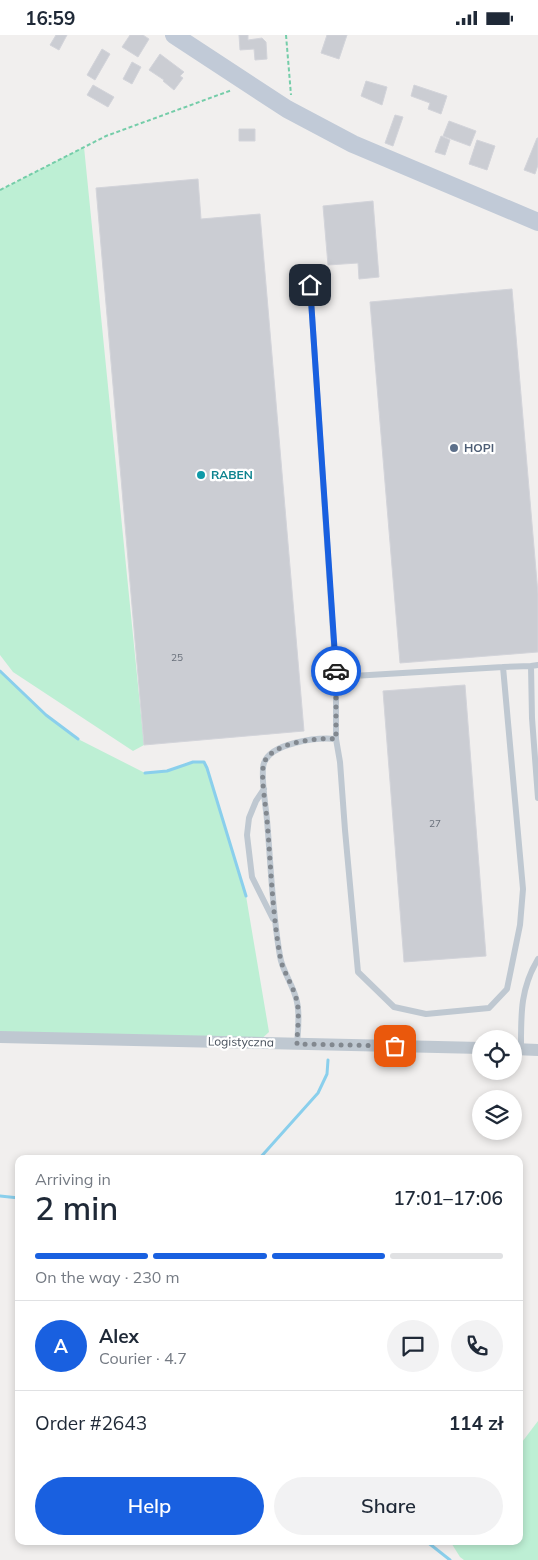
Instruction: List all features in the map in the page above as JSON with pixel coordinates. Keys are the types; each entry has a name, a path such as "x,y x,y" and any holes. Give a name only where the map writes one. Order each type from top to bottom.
{"street":[{"path":"174,35 287,109 353,145 538,222"},
{"name":"Logistyczna","path":"0,1037 472,1048"},
{"path":"522,1049 538,1050"}],"lane":[{"path":"310,285 336,677 336,739 340,762 358,972 394,1007 426,1014 489,1008 507,989 520,925 523,889 502,667"},
{"path":"336,677 535,666 532,718 538,798"},
{"path":"297,1044 298,1004 291,981 280,960 276,931 264,789 264,763 276,749 301,741 327,738 336,739"},
{"path":"264,789 256,801 249,818 248,835 252,877 272,915 276,931"},
{"path":"519,1030 524,993 529,974 538,959"}],"path":[{"path":"286,35 291,96 287,109"},
{"path":"0,189 106,136 236,89 242,80"}],"green space":[{"path":"84,147 144,745 133,751 13,672 0,655 0,190"},
{"path":"0,671 46,715 78,739 145,773 167,771 193,762 204,762 246,896 269,1032 257,1043 0,1037"},
{"path":"538,1421 538,1560 464,1560 452,1545 523,1545 523,1441"}],"building":[{"path":"56,35 67,35 59,50 50,45"},
{"path":"130,35 143,35 149,39 138,57 122,47"},
{"path":"239,35 248,35 248,40 262,38 266,42 267,59 255,60 254,49 240,50"},
{"path":"327,35 347,35 339,59 321,53"},
{"path":"102,49 110,54 95,80 87,75"},
{"path":"160,54 184,72 180,76 183,78 174,90 164,80 149,70"},
{"path":"132,62 141,67 132,84 123,79"},
{"path":"366,81 387,87 382,105 361,96"},
{"path":"93,85 114,97 108,107 87,95"},
{"path":"414,85 447,96 441,114 428,109 430,103 411,96"},
{"path":"395,115 403,117 393,146 385,143"},
{"path":"449,121 476,131 470,146 443,136"},
{"path":"239,129 255,129 255,141 239,141"},
{"path":"441,136 450,140 445,155 435,152"},
{"path":"537,138 538,165 535,174 524,170"},
{"path":"477,140 495,146 487,170 469,164"},
{"name":"RABEN","path":"198,179 201,219 260,214 304,731 144,745 96,188"},
{"path":"373,201 379,277 359,279 358,263 328,265 323,206"},
{"name":"HOPI","path":"512,289 538,594 538,652 400,663 370,302"},
{"path":"465,685 486,956 404,962 383,691"}],"waterway":[{"path":"0,671 46,715 78,739"},
{"path":"145,773 167,771 193,762 204,762 246,896"},
{"path":"263,1155 318,1093 327,1074 328,1060"},
{"path":"0,1196 15,1198"},
{"path":"431,1545 450,1560"}],"way so far":[{"path":"336,671 336,739 327,738 301,741 276,749 264,763 270,871 280,960 291,981 298,1004 297,1044 395,1046"}],"place":[{"name":"HOPI","path":"454,448"},
{"name":"RABEN","path":"201,475"}],"route":[{"path":"310,285 336,671"}]}
